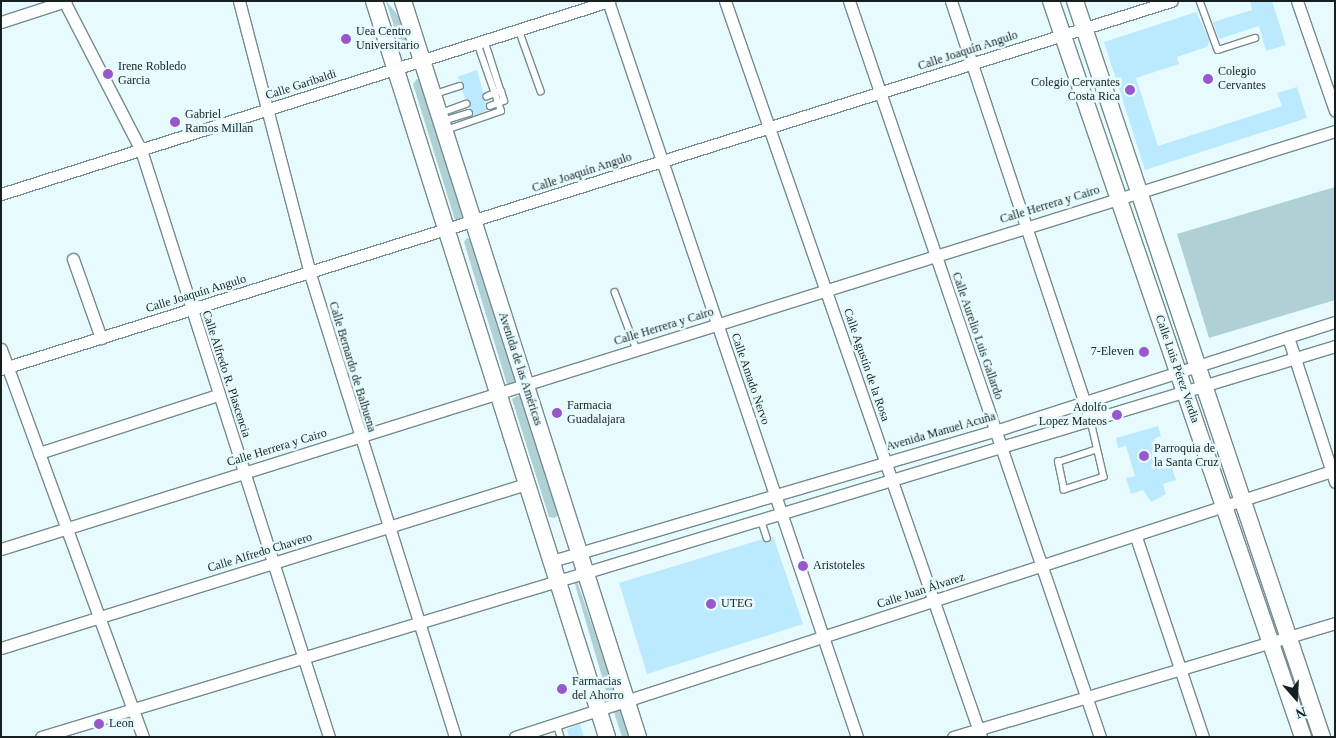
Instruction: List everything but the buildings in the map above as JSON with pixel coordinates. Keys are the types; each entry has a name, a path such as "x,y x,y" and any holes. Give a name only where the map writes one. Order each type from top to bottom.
{"main road":[{"path":"374,1 558,580 604,736"},
{"path":"392,1 411,29"},
{"name":"Avenida de las Américas","path":"403,1 638,737"},
{"name":"Calle Luis Pérez Verdia","path":"1051,1 1303,737"},
{"name":"Calle Luis Pérez Verdia","path":"1076,1 1322,737"}],"street":[{"path":"1,22 65,1"},
{"name":"Calle Alfredo R. Plascencia","path":"65,1 141,150 190,311 274,563 329,737"},
{"name":"Calle Bernardo de Balbuena","path":"239,1 310,274 358,437 416,622 455,737"},
{"name":"Calle Garibaldi","path":"1,194 608,1"},
{"name":"Calle Amado Nervo","path":"608,1 857,737"},
{"name":"Calle Agustín de la Rosa","path":"725,1 979,733"},
{"name":"Calle Aurelio Luis Gallardo","path":"849,1 1100,737"},
{"path":"951,1 1029,227 1091,421"},
{"name":"Calle Joaquín Angulo","path":"4,368 447,232 1171,1"},
{"path":"1297,1 1335,111"},
{"name":"Calle Herrera y Cairo","path":"1,549 1335,131"},
{"path":"73,259 101,338"},
{"name":"Avenida Manuel Acuña","path":"552,561 995,431 1199,368 1288,336 1335,322"},
{"path":"1288,336 1334,475"},
{"path":"41,737 416,622 1001,449 1335,346"},
{"path":"1,349 4,368 40,453 142,737"},
{"path":"40,453 218,395"},
{"name":"Calle Juan Álvarez","path":"515,737 1224,507 1334,475"},
{"name":"Calle Alfredo Chavero","path":"1,648 526,484"},
{"path":"1136,537 1203,737"},
{"path":"953,737 979,733 1086,697 1335,623"}],"lane":[{"path":"1200,1 1218,50 1255,38"},
{"path":"519,30 541,91"},
{"path":"442,122 500,112 488,76 481,42"},
{"path":"481,42 504,101 490,106"},
{"path":"480,79 488,76"},
{"path":"433,94 460,86"},
{"path":"486,97 501,91"},
{"path":"442,122 466,104"},
{"path":"442,122 469,113"},
{"path":"615,292 637,350"},
{"path":"1091,421 1103,479 1064,490 1058,462 1096,450"},
{"path":"761,519 767,538"},
{"path":"557,724 561,737"}],"shaded area":[{"path":"386,1 401,19 410,45 401,48"},
{"path":"417,79 422,80 464,216 461,221 455,220 413,84"},
{"path":"1335,187 1335,300 1209,338 1177,234"},
{"path":"467,238 473,241 517,380 513,385 507,384 464,242"},
{"path":"522,396 560,513 555,518 549,517 512,399"},
{"path":"574,581 577,581 618,700 610,704"},
{"path":"623,707 632,737 622,737 613,709"}],"place":[{"name":"Uea Centro Universitario","path":"346,39"},
{"name":"Irene Robledo Garcia","path":"108,74"},
{"name":"Colegio Cervantes","path":"1208,79"},
{"name":"Colegio Cervantes Costa Rica","path":"1130,90"},
{"name":"Gabriel Ramos Millan","path":"175,122"},
{"name":"7-Eleven","path":"1144,352"},
{"name":"Farmacia Guadalajara","path":"557,413"},
{"name":"Adolfo Lopez Mateos","path":"1117,415"},
{"name":"Parroquia de la Santa Cruz","path":"1144,456"},
{"name":"Aristoteles","path":"803,566"},
{"name":"UTEG","path":"711,604"},
{"name":"Farmacias del Ahorro","path":"562,689"},
{"name":"Leon","path":"99,724"}]}
